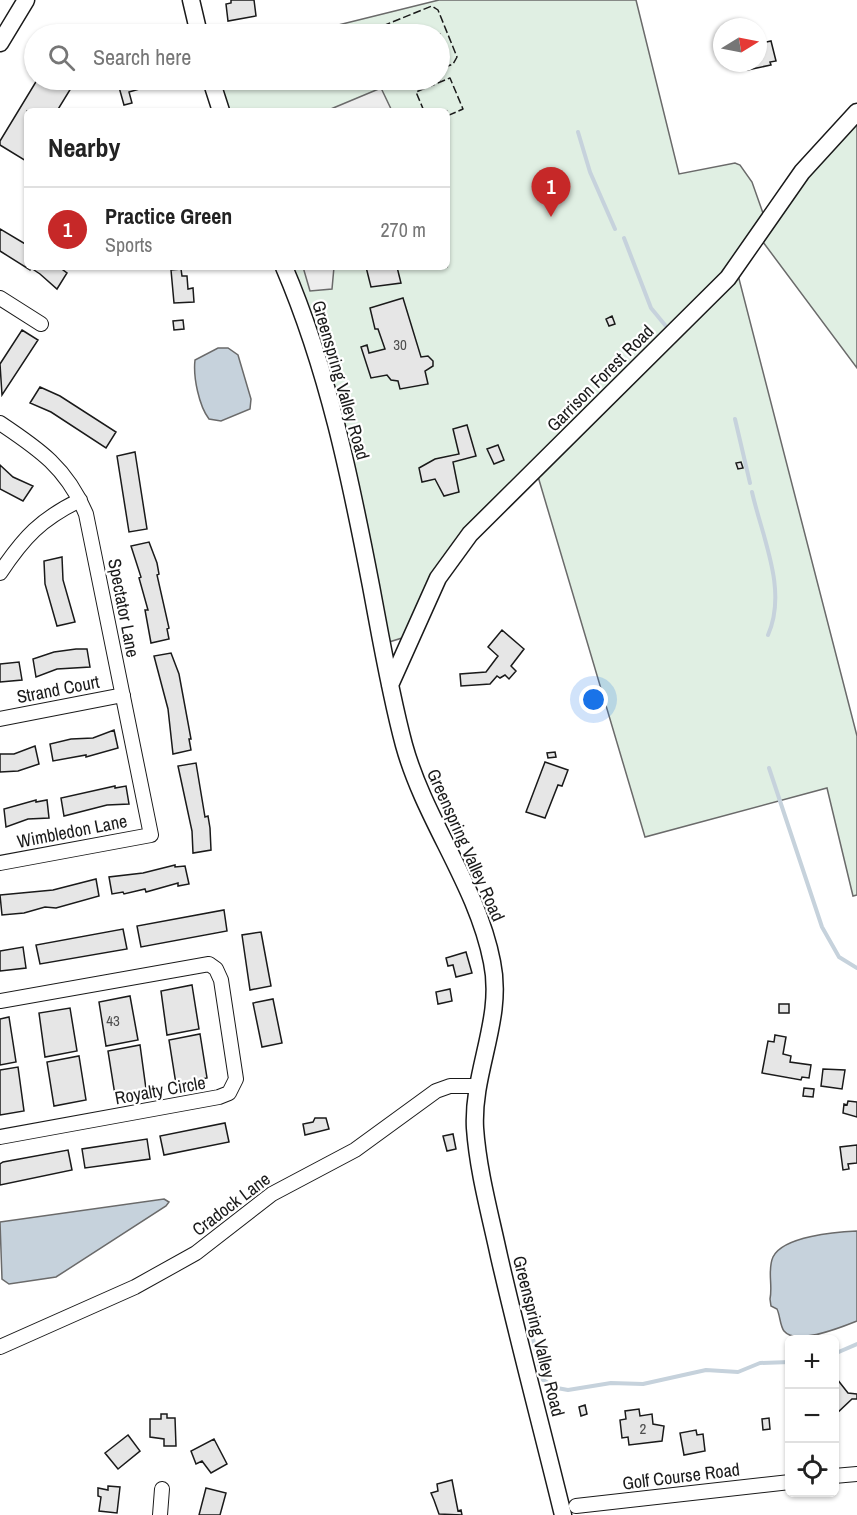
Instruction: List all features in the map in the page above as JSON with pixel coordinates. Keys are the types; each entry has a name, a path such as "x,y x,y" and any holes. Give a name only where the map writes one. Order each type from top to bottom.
{"main road":[{"path":"0,43 26,0"},
{"path":"191,0 197,24"},
{"path":"214,90 220,108"},
{"name":"Garrison Forest Road","path":"390,685 438,578 470,534 728,278 802,172 857,112"},
{"name":"Greenspring Valley Road","path":"285,270 316,352 338,429 390,685 415,778 471,897 492,961 495,1002 492,1027 477,1086 477,1149 490,1217 569,1511"}],"street":[{"path":"0,299 41,324"},
{"name":"Spectator Lane","path":"0,423 50,459 72,483 80,500 90,530 151,835"},
{"path":"0,573 31,531 57,511 80,500"},
{"name":"Strand Court","path":"0,719 123,695"},
{"name":"Wimbledon Lane","path":"0,863 151,835"},
{"name":"Royalty Circle","path":"0,1001 209,964 216,969 221,980 236,1079 229,1093 219,1097 0,1137"},
{"name":"Cradock Lane","path":"0,1347 135,1287 196,1253 272,1194 355,1150 436,1091 450,1086 477,1086"},
{"path":"839,1476 857,1474"},
{"name":"Golf Course Road","path":"569,1511 785,1483"},
{"path":"160,1515 162,1489"}],"green space":[{"path":"439,0 636,0 679,174 735,163 740,165 752,182 769,230 801,182 857,120 857,368 763,242 738,275 857,736 857,895 853,896 827,788 645,837 534,463 500,496 402,638 389,642 292,270 450,270 450,108 226,108 221,90 450,90 450,24 342,24"}],"shaded area":[{"path":"376,90 382,90 391,108 333,108"},
{"path":"304,270 334,270 332,289 310,291"},
{"path":"218,348 228,348 238,355 251,399 250,409 221,421 209,419 205,413 195,375 195,360"},
{"path":"164,1199 169,1202 166,1206 56,1277 9,1284 2,1279 0,1222"},
{"path":"857,1231 857,1321 819,1334 790,1335 783,1329 777,1309 771,1306 771,1262 779,1250 788,1244 824,1234"}],"building":[{"path":"231,0 254,0 256,16 228,21 226,4 231,3"},
{"path":"771,41 776,61 770,62 771,65 767,66 767,42"},
{"path":"31,90 70,90 59,108 24,108 24,160 0,145 0,141"},
{"path":"120,90 136,90 129,92 132,103 124,105"},
{"path":"0,229 24,243 24,266 0,251"},
{"path":"34,270 63,270 67,273 57,289"},
{"path":"171,270 181,270 182,276 187,276 188,289 193,288 194,302 174,303"},
{"path":"367,270 398,270 401,283 371,287"},
{"path":"403,298 421,357 428,356 433,361 433,366 425,371 428,384 400,389 398,381 391,380 387,375 371,378 361,347 367,345 369,353 385,349 378,329 375,329 370,308"},
{"path":"612,316 615,324 609,326 606,319"},
{"path":"183,320 184,329 174,330 173,321"},
{"path":"22,330 38,340 2,395 0,364"},
{"path":"40,387 60,396 116,432 106,448 51,412 30,403"},
{"path":"467,425 476,456 453,462 459,492 444,496 435,479 422,482 419,468 435,459 459,454 453,429"},
{"path":"498,445 504,460 494,464 487,449"},
{"path":"135,452 147,529 129,532 117,456"},
{"path":"741,462 743,468 738,469 736,463"},
{"path":"0,465 13,477 33,486 23,501 0,489"},
{"path":"149,542 157,563 159,574 157,575 169,628 167,629 169,639 151,643 145,610 148,610 131,546"},
{"path":"62,557 63,580 75,622 57,626 45,584 44,561"},
{"path":"502,630 524,649 511,666 516,671 509,679 505,675 500,678 497,676 490,684 461,686 460,674 486,672 498,656 488,647"},
{"path":"87,649 90,667 57,669 36,677 33,659 54,652"},
{"path":"171,653 179,674 191,739 189,739 191,750 173,754 168,709 154,656"},
{"path":"19,662 22,680 0,682 0,664"},
{"path":"114,730 118,748 86,757 86,755 53,761 50,744 71,739 93,738"},
{"path":"35,746 39,764 18,771 0,772 0,754 14,754"},
{"path":"555,752 556,757 548,758 547,753"},
{"path":"545,762 568,770 562,786 558,785 545,818 526,812"},
{"path":"196,763 205,817 208,816 211,850 193,853 192,831 178,766"},
{"path":"115,786 115,788 126,786 129,804 107,805 64,816 61,798"},
{"path":"36,800 36,802 47,800 49,818 28,819 6,827 4,809"},
{"path":"175,865 175,867 185,866 189,884 178,886 178,883 146,892 145,889 112,894 109,877 143,873"},
{"path":"96,879 99,896 56,908 45,907 24,913 2,915 0,895 53,890"},
{"path":"224,910 227,931 141,947 137,926"},
{"path":"123,929 127,949 40,964 36,945"},
{"path":"261,932 271,986 250,990 242,935"},
{"path":"23,947 26,968 0,971 0,951"},
{"path":"466,952 472,973 456,977 453,965 448,966 446,958"},
{"path":"192,985 199,1029 167,1035 161,991"},
{"path":"450,989 452,1001 438,1004 436,992"},
{"path":"130,996 138,1040 106,1046 99,1002"},
{"path":"273,999 282,1043 262,1047 253,1003"},
{"path":"779,1004 789,1004 789,1013 779,1013"},
{"path":"70,1008 77,1051 45,1057 39,1013"},
{"path":"9,1017 16,1062 0,1065 0,1019"},
{"path":"200,1034 207,1078 176,1084 169,1040"},
{"path":"775,1035 786,1037 783,1054 791,1056 790,1062 811,1065 809,1078 802,1077 801,1080 762,1073 768,1041 774,1042"},
{"path":"140,1045 146,1089 115,1095 108,1051"},
{"path":"79,1056 86,1100 54,1106 47,1062"},
{"path":"18,1067 24,1111 0,1115 0,1070"},
{"path":"823,1069 845,1070 842,1089 821,1086"},
{"path":"804,1088 814,1089 813,1097 803,1096"},
{"path":"848,1101 857,1102 857,1117 843,1113 844,1104 847,1105"},
{"path":"315,1118 326,1118 329,1129 305,1135 303,1124 313,1122"},
{"path":"225,1123 229,1142 164,1155 160,1136"},
{"path":"453,1134 456,1149 447,1151 443,1136"},
{"path":"147,1139 150,1159 85,1168 82,1149"},
{"path":"857,1145 857,1163 848,1164 849,1169 843,1170 840,1147"},
{"path":"68,1150 72,1170 0,1185 0,1164 3,1162"},
{"path":"839,1382 848,1393 857,1394 857,1399 852,1399 839,1411"},
{"path":"585,1405 587,1414 581,1416 579,1407"},
{"path":"639,1409 640,1416 652,1414 653,1424 664,1426 662,1441 629,1445 628,1437 622,1438 620,1420 626,1419 625,1411"},
{"path":"161,1414 167,1414 167,1418 175,1418 176,1446 164,1446 164,1439 150,1437 150,1419 161,1419"},
{"path":"769,1418 770,1429 763,1430 762,1419"},
{"path":"696,1430 697,1435 703,1434 705,1451 684,1455 680,1433"},
{"path":"128,1435 140,1451 118,1469 105,1453"},
{"path":"214,1439 227,1464 211,1473 202,1461 196,1464 191,1451"},
{"path":"452,1480 458,1511 461,1510 462,1515 439,1514 431,1493 438,1491 437,1484"},
{"path":"108,1486 120,1487 117,1513 99,1511 101,1497 98,1496 98,1488 108,1490"},
{"path":"206,1488 226,1493 220,1515 199,1515"}],"waterway":[{"path":"578,132 590,172 615,229"},
{"path":"624,238 651,308 665,325"},
{"path":"735,419 750,483"},
{"path":"752,492 767,545 774,582 773,618 768,635"},
{"path":"769,768 822,927 839,957 857,968"},
{"path":"528,1318 543,1380 557,1388 568,1390 611,1383 643,1384 706,1370 738,1372 760,1363 785,1362"},
{"path":"839,1352 857,1344"}],"fence":[{"path":"387,24 432,6 438,10 444,24"},
{"path":"450,40 457,57 450,65"},
{"path":"450,78 463,109 450,115"},
{"path":"421,90 416,92 423,108"}],"place":[{"name":"Practice Green","path":"551,217"}]}
